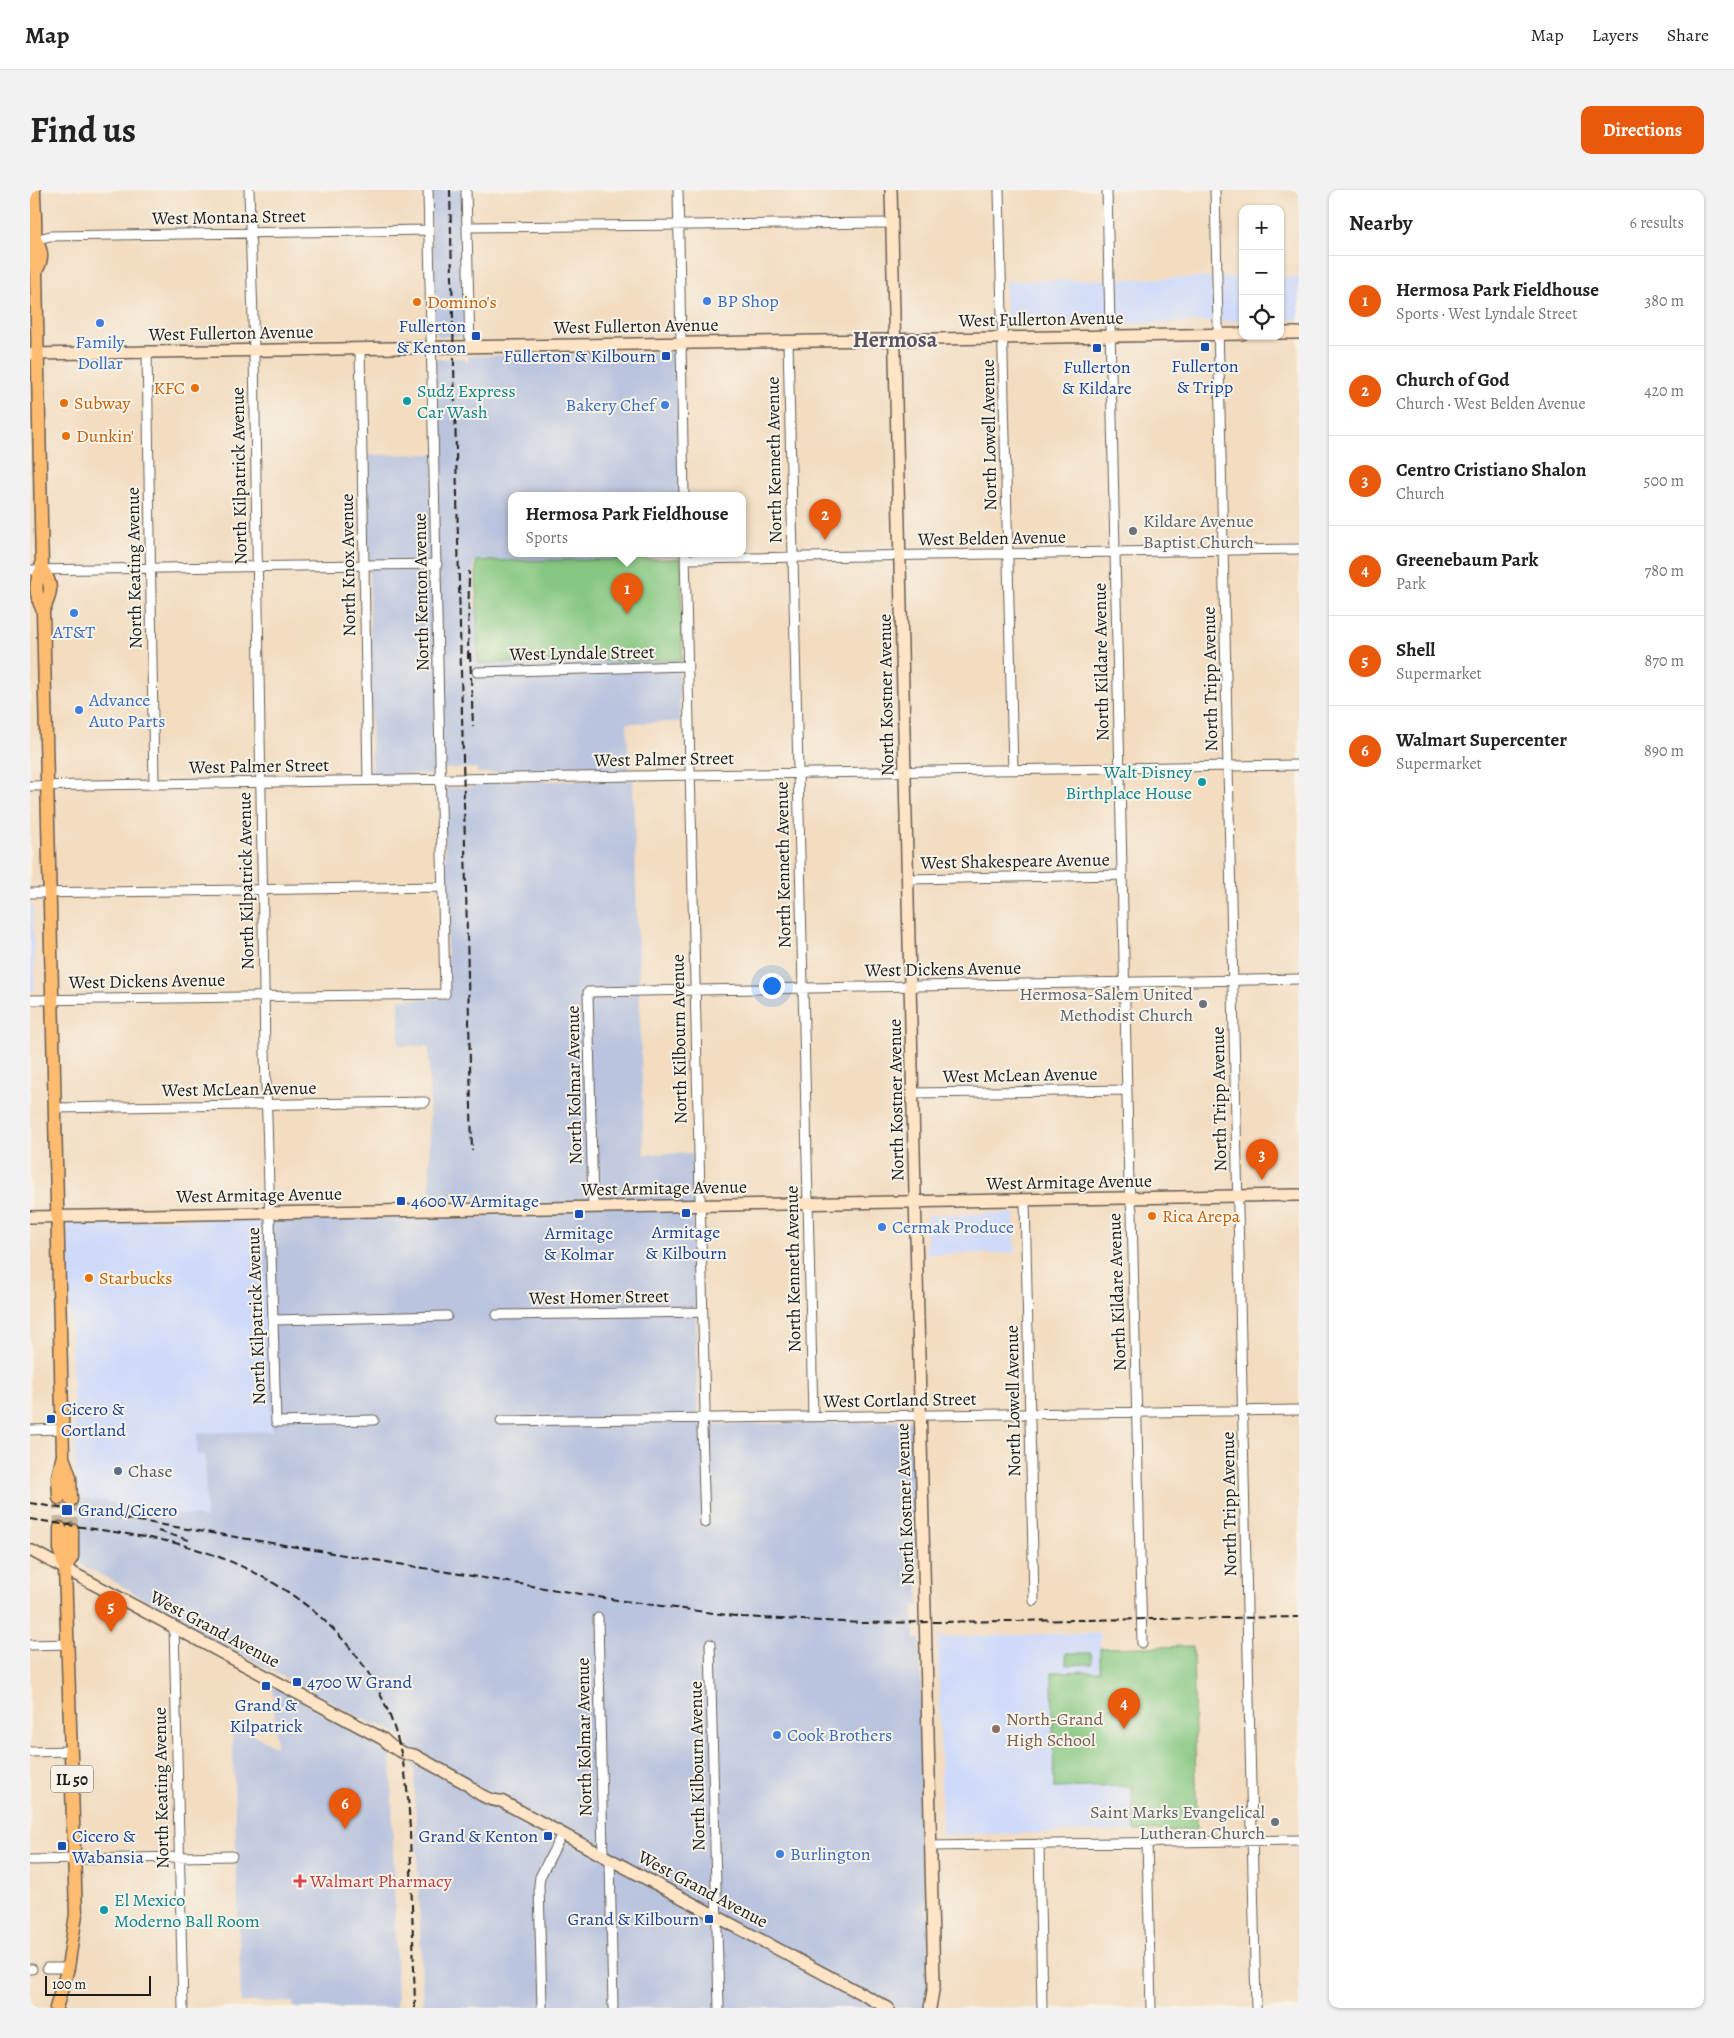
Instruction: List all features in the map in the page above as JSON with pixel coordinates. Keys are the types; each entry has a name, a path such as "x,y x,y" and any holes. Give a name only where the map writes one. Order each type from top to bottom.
{"main road":[{"path":"34,190 32,240 41,248 42,262 36,271 34,354 36,570 50,579 49,597 43,611 62,1429 63,1455 70,1477 65,1499"},
{"name":"North Kostner Avenue","path":"891,190 934,1985 930,2008"},
{"path":"1284,333 1299,333"},
{"name":"West Fullerton Avenue","path":"34,354 1239,334"},
{"name":"West Armitage Avenue","path":"30,1217 1299,1195"},
{"name":"IL 50","path":"56,2008 68,1968 76,1914 65,1568 72,1557 66,1528"},
{"name":"West Grand Avenue","path":"30,1550 383,1739 392,1738 410,1748 414,1755 467,1784 474,1783 497,1795 501,1801 888,2008"}],"street":[{"name":"North Kilpatrick Avenue","path":"249,190 254,351 266,1105 276,1422 374,1420"},
{"name":"North Kenton Avenue","path":"428,190 445,994"},
{"path":"466,190 470,347"},
{"path":"678,190 684,492"},
{"name":"North Lowell Avenue","path":"999,190 1013,770"},
{"name":"North Kildare Avenue","path":"1107,190 1124,982 1142,1643"},
{"name":"North Tripp Avenue","path":"1215,190 1256,2008"},
{"path":"467,227 892,223"},
{"name":"West Montana Street","path":"32,240 50,236 429,230"},
{"name":"North Kenneth Avenue","path":"788,341 813,1417"},
{"name":"North Knox Avenue","path":"360,349 368,780"},
{"name":"North Keating Avenue","path":"147,352 154,784"},
{"name":"West Belden Avenue","path":"746,557 1299,549"},
{"name":"North Kilbourn Avenue","path":"685,557 705,1523"},
{"path":"36,570 437,564"},
{"name":"West Lyndale Street","path":"477,672 688,666"},
{"name":"West Palmer Street","path":"30,786 1299,765"},
{"name":"West Shakespeare Avenue","path":"908,879 1122,875"},
{"path":"30,893 443,887"},
{"name":"West Dickens Avenue","path":"588,992 1299,980"},
{"name":"North Kolmar Avenue","path":"588,992 593,1207"},
{"name":"West Dickens Avenue","path":"30,1000 445,994"},
{"name":"West McLean Avenue","path":"913,1093 1127,1090"},
{"name":"West McLean Avenue","path":"55,1108 425,1102"},
{"name":"North Lowell Avenue","path":"1025,1200 1034,1601"},
{"name":"West Homer Street","path":"497,1315 702,1312"},
{"path":"273,1320 447,1316"},
{"name":"West Cortland Street","path":"501,1421 1299,1410"},
{"path":"30,1430 62,1429"},
{"name":"North Kolmar Avenue","path":"598,1618 613,2008"},
{"name":"North Keating Avenue","path":"174,1628 183,2008"},
{"path":"30,1645 68,1644"},
{"name":"North Kilbourn Avenue","path":"710,1644 719,2008"},
{"path":"30,1752 71,1751"},
{"path":"542,2008 539,1885 540,1877 562,1834"},
{"path":"930,1846 1299,1840"},
{"path":"1147,1842 1151,2008"},
{"path":"1040,1844 1042,2008"},
{"path":"30,1860 232,1856"},
{"path":"47,1968 68,1968"}],"shaded area":[{"path":"430,190 463,190 467,336 439,337 435,331"},
{"path":"1239,277 1239,321 1006,326 1005,281"},
{"path":"1284,277 1299,277 1299,319 1284,320"},
{"path":"677,352 680,492 508,492 508,557 661,557 595,560 474,561 473,609 477,609 478,663 679,661 680,722 627,723 629,770 477,773 476,768 444,769 443,774 372,775 367,455 437,454 435,359 464,358 468,363 468,356"},
{"path":"633,780 644,1154 692,1153 698,1425 913,1421 919,1605 914,1606 915,1639 920,1639 930,1984 925,2008 423,2008 414,1767 407,1738 376,1723 378,1727 189,1627 128,1589 82,1565 77,1556 77,1529 79,1529 78,1497 206,1518 205,1455 197,1454 197,1433 272,1431 263,1217 452,1216 452,1220 485,1219 485,1197 452,1197 452,1202 430,1202 429,1046 399,1046 399,999 448,998 444,788 473,787 473,782"},
{"path":"30,904 33,904 35,990 30,990"},
{"path":"1014,1213 1015,1253 926,1254 927,1215"},
{"path":"263,1217 272,1432 205,1454 206,1519 76,1497 67,1222"},
{"name":"North-Grand High School","path":"1100,1633 1101,1671 1052,1672 1054,1787 1133,1786 1134,1831 942,1835 938,1637"},
{"path":"273,1684 391,1754 397,2008 294,2008 293,2002 241,2002 232,1722 276,1747"}],"green space":[{"path":"681,559 682,660 478,663 476,561"},
{"path":"1193,1646 1197,1830 1134,1831 1132,1786 1054,1788 1052,1672 1100,1671 1100,1648"},
{"path":"1066,1653 1091,1653 1092,1664 1066,1665"}],"tunnel":[{"path":"59,1498 60,1528"},
{"path":"71,1500 72,1530"}],"railway":[{"path":"450,190 472,1151"},
{"path":"468,659 469,571"},
{"path":"470,653 473,726"},
{"path":"30,1503 617,1600 742,1617 863,1623 1299,1617"},
{"path":"30,1519 169,1542 193,1548 231,1562 267,1579 300,1601 330,1626 355,1655 377,1687 393,1723 403,1763 410,1829 415,2008"},
{"path":"158,1531 192,1541"}],"place":[{"name":"BP Shop","path":"707,301"},
{"name":"Domino's","path":"417,302"},
{"name":"Family Dollar","path":"100,323"},
{"name":"Fullerton & Kenton","path":"476,336"},
{"name":"Fullerton & Tripp","path":"1205,347"},
{"name":"Fullerton & Kildare","path":"1097,348"},
{"name":"Fullerton & Kilbourn","path":"666,356"},
{"name":"KFC","path":"195,388"},
{"name":"Sudz Express Car Wash","path":"407,401"},
{"name":"Subway","path":"64,403"},
{"name":"Bakery Chef","path":"665,405"},
{"name":"Dunkin'","path":"66,436"},
{"name":"Kildare Avenue Baptist Church","path":"1133,531"},
{"name":"Church of God","path":"825,540"},
{"name":"AT&T","path":"74,613"},
{"name":"Hermosa Park Fieldhouse","path":"627,614"},
{"name":"Advance Auto Parts","path":"79,710"},
{"name":"Walt Disney Birthplace House","path":"1202,782"},
{"name":"Hermosa-Salem United Methodist Church","path":"1203,1004"},
{"name":"Centro Cristiano Shalon","path":"1262,1180"},
{"name":"4600 W Armitage","path":"401,1201"},
{"name":"Armitage & Kilbourn","path":"686,1213"},
{"name":"Armitage & Kolmar","path":"579,1214"},
{"name":"Rica Arepa","path":"1152,1216"},
{"name":"Cermak Produce","path":"882,1227"},
{"name":"Starbucks","path":"89,1278"},
{"name":"Cicero & Cortland","path":"51,1419"},
{"name":"Chase","path":"118,1471"},
{"name":"Grand/Cicero","path":"67,1510"},
{"name":"Shell","path":"111,1632"},
{"name":"4700 W Grand","path":"297,1682"},
{"name":"Grand & Kilpatrick","path":"266,1686"},
{"name":"North-Grand High School","path":"996,1729"},
{"name":"Greenebaum Park","path":"1124,1729"},
{"name":"Cook Brothers","path":"777,1735"},
{"name":"Saint Marks Evangelical Lutheran Church","path":"1275,1822"},
{"name":"Walmart Supercenter","path":"345,1829"},
{"name":"Grand & Kenton","path":"548,1836"},
{"name":"Cicero & Wabansia","path":"62,1846"},
{"name":"Burlington","path":"780,1854"},
{"name":"Walmart Pharmacy","path":"300,1881"},
{"name":"El Mexico Moderno Ball Room","path":"104,1910"},
{"name":"Grand & Kilbourn","path":"709,1919"}],"district":[{"name":"Hermosa","path":"895,339"}]}
